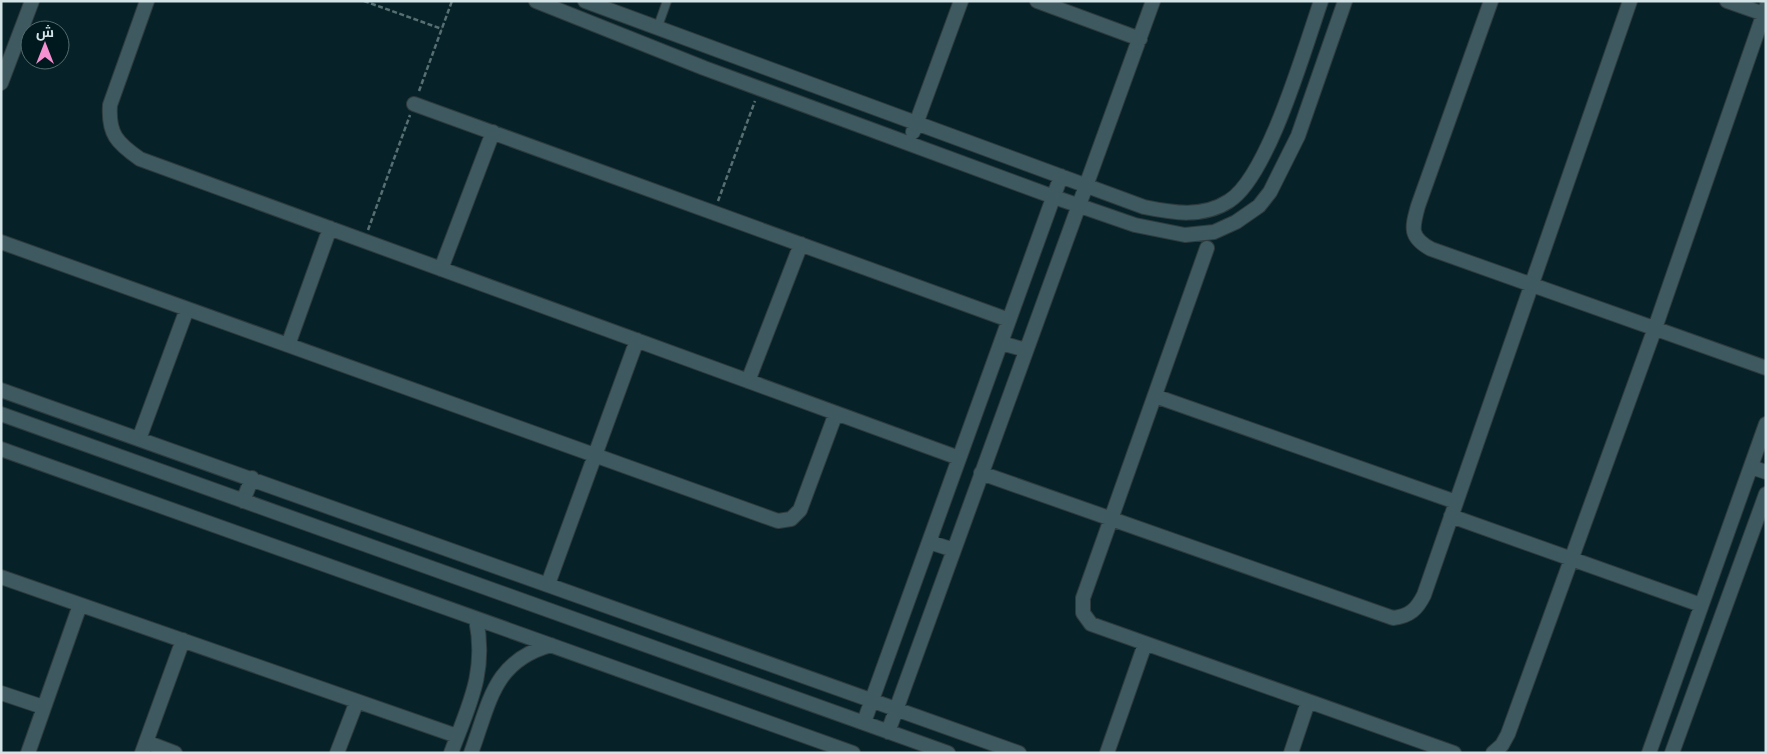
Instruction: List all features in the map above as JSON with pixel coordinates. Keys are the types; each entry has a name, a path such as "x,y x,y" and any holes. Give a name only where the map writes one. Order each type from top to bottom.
{"street":[{"path":"1,83 32,1"},
{"path":"146,1 110,105 109,121 114,136 125,148 140,159 959,458"},
{"path":"536,1 704,68 1054,197 1135,225 1185,235 1214,232 1248,215 1270,192 1298,136 1345,1"},
{"path":"585,1 711,49 1144,206 1171,212 1192,213 1211,210 1230,201 1245,188 1256,171 1275,128 1320,5 1340,16"},
{"path":"909,142 961,1"},
{"path":"1038,1 1140,39"},
{"path":"888,732 1153,1"},
{"path":"1491,1 1418,206 1413,230 1414,235 1422,244 1431,249 1766,368"},
{"path":"981,473 1393,618 1404,617 1413,612 1420,604 1630,1"},
{"path":"1493,753 1502,745 1508,734 1573,558 1765,10 1727,1"},
{"path":"704,68 711,49"},
{"path":"414,104 1009,320"},
{"path":"441,269 493,132"},
{"path":"864,722 1061,176"},
{"path":"288,344 330,228"},
{"path":"1,242 595,456 785,521 796,515 803,505 836,413"},
{"path":"748,381 801,244"},
{"path":"1207,248 1083,598 1083,613 1091,624 1454,753"},
{"path":"138,438 187,309"},
{"path":"548,584 637,340"},
{"path":"1001,343 1026,350"},
{"path":"1,390 1019,753"},
{"path":"1155,396 1453,509 1573,558 1701,605"},
{"path":"15,419 22,398"},
{"path":"1,414 948,753"},
{"path":"1649,753 1766,424"},
{"path":"1,449 853,753"},
{"path":"1751,467 1766,472"},
{"path":"243,501 252,478"},
{"path":"1672,753 1766,494"},
{"path":"929,542 954,550"},
{"path":"499,591 506,570"},
{"path":"1,577 457,736"},
{"path":"28,753 80,604"},
{"path":"451,753 476,686 480,665 476,619"},
{"path":"673,653 680,632"},
{"path":"175,753 144,748 183,640"},
{"path":"1107,753 1146,644"},
{"path":"471,753 502,674 516,660 532,650 551,645"},
{"path":"1,693 43,707"},
{"path":"1668,698 1689,705"},
{"path":"337,753 357,701"},
{"path":"1291,753 1308,702"}],"lane":[{"path":"657,29 668,1"}],"path":[{"path":"364,1 442,29"},
{"path":"365,240 452,1"},
{"path":"714,212 760,88"}]}
